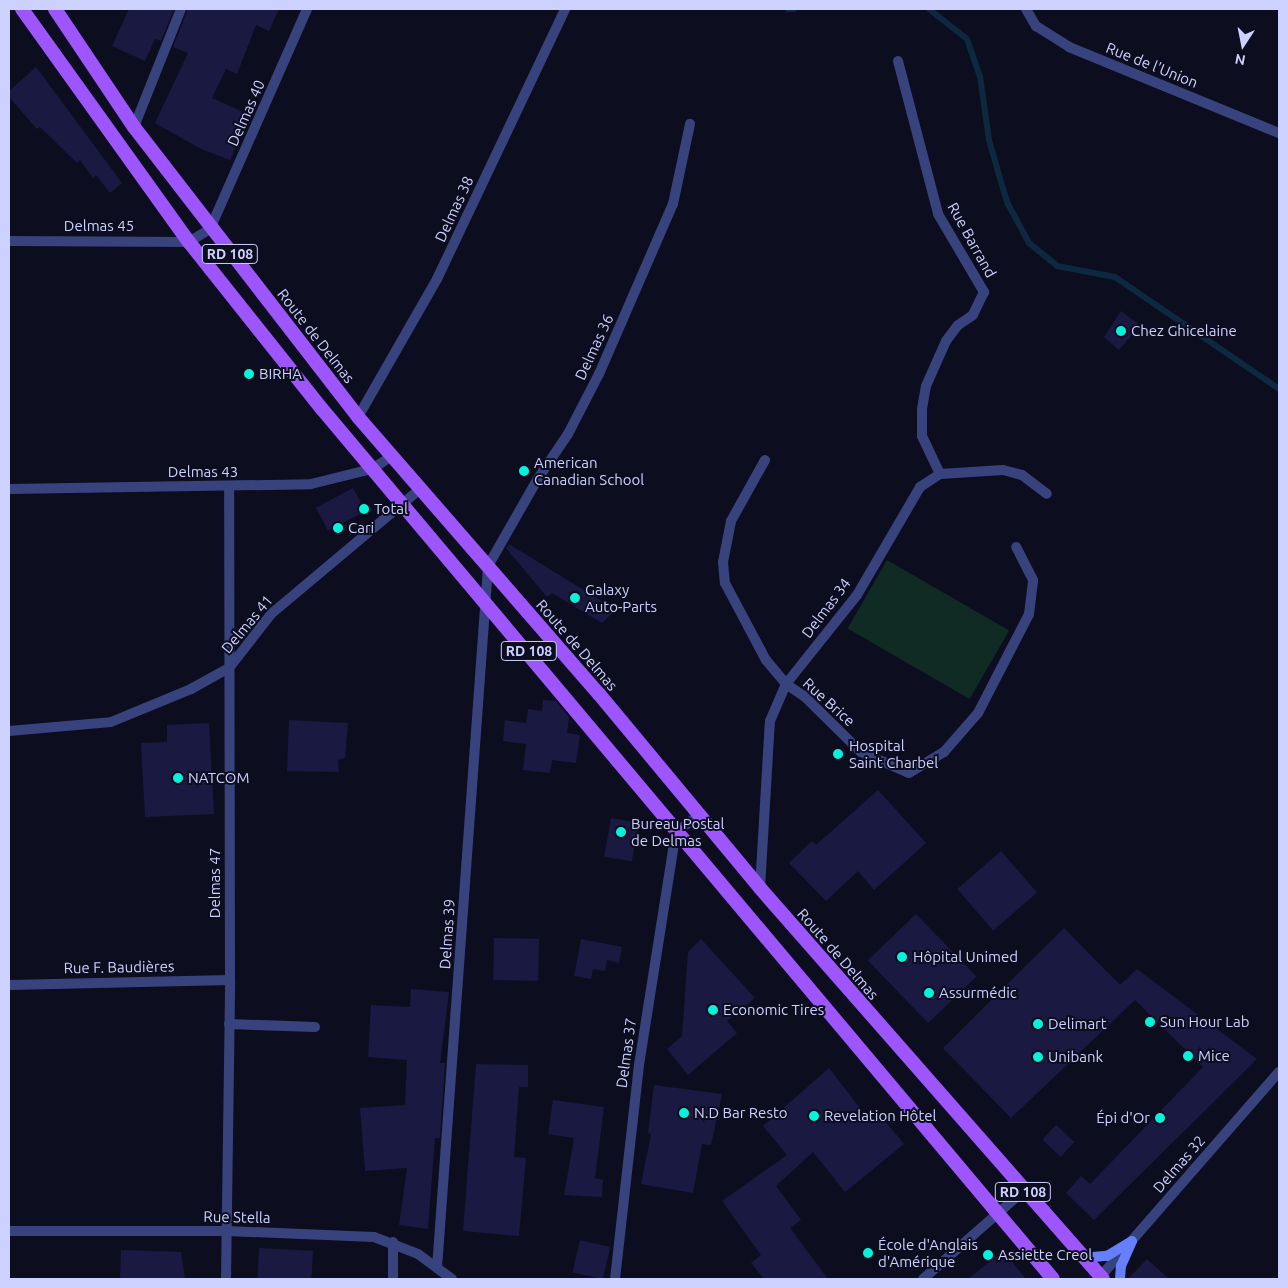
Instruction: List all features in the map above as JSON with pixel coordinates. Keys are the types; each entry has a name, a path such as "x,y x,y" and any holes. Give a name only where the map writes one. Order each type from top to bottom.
{"main road":[{"name":"RD 108","path":"22,9 189,242 372,469 488,602 676,832 1051,1277"},
{"name":"Route de Delmas","path":"54,9 134,127 210,228 358,417 488,566 760,888 1100,1278"},
{"path":"1082,1258 1107,1256 1132,1241"},
{"path":"1120,1279 1121,1266 1132,1241"}],"street":[{"path":"134,127 181,9"},
{"name":"Delmas 40","path":"210,228 307,9"},
{"name":"Delmas 38","path":"358,417 437,279 564,9"},
{"name":"Rue de l'Union","path":"1026,9 1036,26 1070,47 1279,133"},
{"name":"Rue Barrand","path":"898,61 938,214 984,292 973,315 958,325 946,341 926,386 922,410 922,436 940,474"},
{"name":"Delmas 36","path":"488,566 537,480 568,434 599,374 673,204 690,124"},
{"path":"189,242 210,228"},
{"name":"Delmas 45","path":"9,241 189,242"},
{"name":"Delmas 43","path":"9,489 311,484 372,469 392,456"},
{"name":"Rue Brice","path":"765,460 731,521 723,562 725,583 746,626 786,684 804,696 861,752 909,774 944,752 978,713 1029,614 1033,580 1016,547"},
{"path":"940,474 1003,470 1022,475 1047,494"},
{"name":"Delmas 34","path":"760,888 770,721 786,684 857,594 920,487 940,474"},
{"name":"Delmas 47","path":"226,1279 230,980 229,486"},
{"name":"Delmas 41","path":"9,731 111,722 191,689 229,668 271,614 420,489"},
{"name":"Delmas 39","path":"437,1268 488,602 488,566"},
{"path":"676,832 700,815"},
{"name":"Delmas 37","path":"615,1279 639,1065 676,832"},
{"name":"Rue F. Baudières","path":"9,985 230,980"},
{"path":"229,1024 315,1027"},
{"name":"Delmas 32","path":"1100,1278 1279,1072"},
{"path":"923,1279 1023,1191"},
{"name":"Rue Stella","path":"9,1232 227,1231 374,1237 393,1242 452,1279"},
{"path":"393,1242 393,1279"}],"green space":[{"path":"887,560 1009,630 970,699 848,628"}],"building":[{"path":"129,9 174,9 161,41 155,39 145,61 112,46"},
{"path":"188,9 279,9 269,31 256,25 237,74 226,69 212,98 250,115 230,160 201,149 155,123 188,53 173,47"},
{"path":"36,67 122,183 110,193 96,175 93,178 80,160 77,163 40,127 37,129 9,97 9,91"},
{"name":"Chez Ghicelaine","path":"1121,311 1140,325 1119,350 1104,337"},
{"path":"353,488 365,511 328,531 316,508"},
{"path":"509,544 616,610 602,623 552,593 547,597 506,548"},
{"path":"543,700 556,701 569,717 567,733 580,735 576,763 552,760 550,773 523,770 526,744 503,741 505,720 526,723 528,709 542,711"},
{"path":"289,720 348,723 345,758 338,760 339,772 287,771"},
{"name":"NATCOM","path":"209,723 214,814 145,817 141,743 167,742 167,725"},
{"path":"878,790 926,843 874,890 858,871 826,901 789,863 812,841 816,845"},
{"path":"611,818 639,823 632,861 604,856"},
{"path":"1001,851 1037,893 993,931 957,889"},
{"path":"916,914 976,977 928,1023 868,961"},
{"name":"Delimart","path":"1064,928 1120,985 1137,969 1257,1059 1094,1220 1066,1193 1081,1176 1090,1184 1203,1067 1135,1000 1011,1118 943,1048"},
{"path":"494,938 539,939 538,981 493,980"},
{"path":"581,939 622,947 619,963 607,960 605,971 593,969 591,979 574,976"},
{"name":"Economic Tires","path":"701,939 755,998 727,1021 737,1033 688,1075 667,1049 682,1036 688,952"},
{"path":"411,989 449,992 440,1063 445,1063 440,1138 435,1138 428,1229 399,1225 407,1168 365,1171 360,1108 405,1105 407,1060 368,1057 371,1005 410,1007"},
{"path":"476,1064 528,1065 528,1087 519,1087 514,1157 526,1158 519,1236 463,1231"},
{"path":"829,1068 866,1116 875,1109 904,1144 845,1192 813,1152 776,1186 801,1220 790,1228 828,1279 764,1279 751,1263 761,1255 722,1201 787,1155 763,1126"},
{"path":"654,1085 722,1094 711,1145 702,1144 693,1193 641,1184 651,1134 648,1133"},
{"path":"553,1100 604,1107 595,1178 603,1180 602,1197 564,1195 574,1138 548,1134"},
{"path":"1056,1125 1074,1142 1061,1157 1042,1140"},
{"path":"580,1240 610,1247 603,1279 573,1272"},
{"path":"259,1248 313,1251 311,1279 257,1279"},
{"path":"121,1250 181,1252 185,1279 120,1279"},
{"path":"1003,1251 1026,1279 968,1279"},
{"path":"1147,1259 1169,1279 1128,1279"}],"waterway":[{"path":"788,9 794,9"},
{"path":"929,9 967,39 980,76 989,140 998,172 1008,204 1029,243 1057,266 1115,277 1279,389"}],"place":[{"name":"Chez Ghicelaine","path":"1121,331"},
{"name":"BIRHA","path":"249,374"},
{"name":"American Canadian School","path":"524,471"},
{"name":"Total","path":"364,509"},
{"name":"Cari","path":"338,528"},
{"name":"Galaxy Auto-Parts","path":"575,598"},
{"name":"Hospital Saint Charbel","path":"838,754"},
{"name":"NATCOM","path":"178,778"},
{"name":"Bureau Postal de Delmas","path":"621,832"},
{"name":"Hôpital Unimed","path":"902,957"},
{"name":"Assurmédic","path":"929,993"},
{"name":"Economic Tires","path":"713,1010"},
{"name":"Sun Hour Lab","path":"1150,1022"},
{"name":"Delimart","path":"1038,1024"},
{"name":"Mice","path":"1188,1056"},
{"name":"Unibank","path":"1038,1057"},
{"name":"N.D Bar Resto","path":"684,1113"},
{"name":"Revelation Hôtel","path":"814,1116"},
{"name":"Épi d'Or","path":"1160,1118"},
{"name":"École d'Anglais d'Amérique","path":"868,1253"},
{"name":"Assiette Creol","path":"988,1255"}]}
